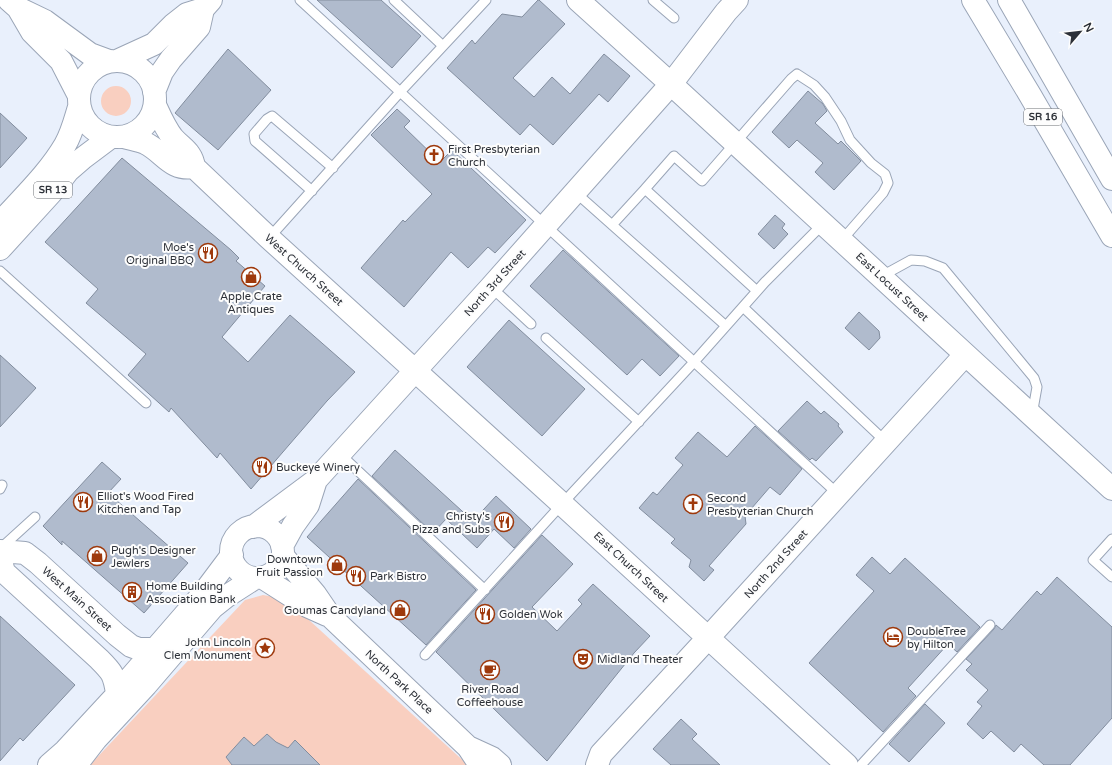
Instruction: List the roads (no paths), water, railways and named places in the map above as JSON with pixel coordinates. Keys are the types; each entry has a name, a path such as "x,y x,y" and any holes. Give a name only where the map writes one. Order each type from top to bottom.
{"main road":[{"name":"North 3rd Street","path":"253,527 316,480 340,454 672,84 726,12 737,0"},
{"name":"SR 16","path":"973,0 1112,236"},
{"name":"SR 16","path":"1009,0 1112,179"},
{"name":"East Locust Street","path":"587,3 735,143 1112,489"},
{"path":"14,4 45,21 90,54 114,61 132,64 142,70 150,80 155,98"},
{"path":"14,4 32,32 61,61 79,102 82,116 88,124 102,135 145,143 179,168 194,168"},
{"path":"79,102 81,84 88,74 97,66 114,61 154,44 173,25 187,14 207,5"},
{"path":"118,137 135,133 144,126 151,116 162,72 171,59 199,27 207,5"},
{"name":"West Church Street","path":"155,98 161,119 172,137 188,152 193,159 194,168 415,370"},
{"name":"SR 13","path":"0,223 51,166 66,144 74,125 79,102"},
{"name":"SR 13","path":"0,249 51,193 68,171 83,158 118,137"},
{"name":"North 2nd Street","path":"580,765 585,760 599,760 965,355"},
{"name":"East Church Street","path":"415,370 847,765"},
{"name":"North 3rd Street","path":"282,551 293,526 308,505 316,480"},
{"path":"76,765 96,739 128,683 227,596 259,578 270,575 276,570 280,564 282,551 279,539 268,529 253,527 246,529 235,540 232,547 232,555 237,568 242,573 259,578"},
{"name":"West Main Street","path":"0,550 24,553 38,563 131,646 139,649 154,649"},
{"name":"North Park Place","path":"282,551 330,616 468,747 480,765"},
{"path":"49,765 65,751 128,683 154,649 202,595 232,555"},
{"path":"0,558 4,572 99,659 112,673 128,683"},
{"name":"North Park Place","path":"259,578 307,606 330,616"},
{"name":"North Park Place","path":"468,747 492,758 500,765"}],"lane":[{"path":"300,0 401,91 545,226 838,495"},
{"path":"394,0 443,46"},
{"path":"269,238 401,91 486,0"},
{"path":"653,0 674,18"},
{"path":"612,225 674,156 702,181 790,79 797,74 814,85 832,107 850,140 871,163 885,174 888,184 883,193 842,240"},
{"path":"312,191 254,141 254,134 267,119 272,116 333,168"},
{"path":"645,189 757,291"},
{"path":"575,192 726,326"},
{"path":"425,655 562,504 694,362 757,291 824,224"},
{"path":"880,276 911,260 925,261 944,268 1034,378 1037,387 1031,416"},
{"path":"0,271 146,403"},
{"path":"491,287 531,324"},
{"path":"743,307 886,442"},
{"path":"546,338 639,422"},
{"path":"340,454 485,590"},
{"path":"0,550 35,517"},
{"path":"1112,539 1093,560 1112,577"},
{"path":"861,765 990,625"}],"place":[{"name":"First Presbyterian Church","path":"434,155"},
{"name":"Moe's Original BBQ","path":"208,253"},
{"name":"Apple Crate Antiques","path":"251,277"},
{"name":"Buckeye Winery","path":"262,467"},
{"name":"Elliot's Wood Fired Kitchen and Tap","path":"83,502"},
{"name":"Second Presbyterian Church","path":"693,504"},
{"name":"Christy's Pizza and Subs","path":"504,522"},
{"name":"Pugh's Designer Jewlers","path":"97,556"},
{"name":"Downtown Fruit Passion","path":"337,565"},
{"name":"Park Bistro","path":"356,576"},
{"name":"Home Building Association Bank","path":"132,592"},
{"name":"Goumas Candyland","path":"400,610"},
{"name":"Golden Wok","path":"485,614"},
{"name":"DoubleTree by Hilton","path":"893,637"},
{"name":"John Lincoln Clem Monument","path":"265,648"},
{"name":"Midland Theater","path":"583,659"},
{"name":"River Road Coffeehouse","path":"490,670"}]}
